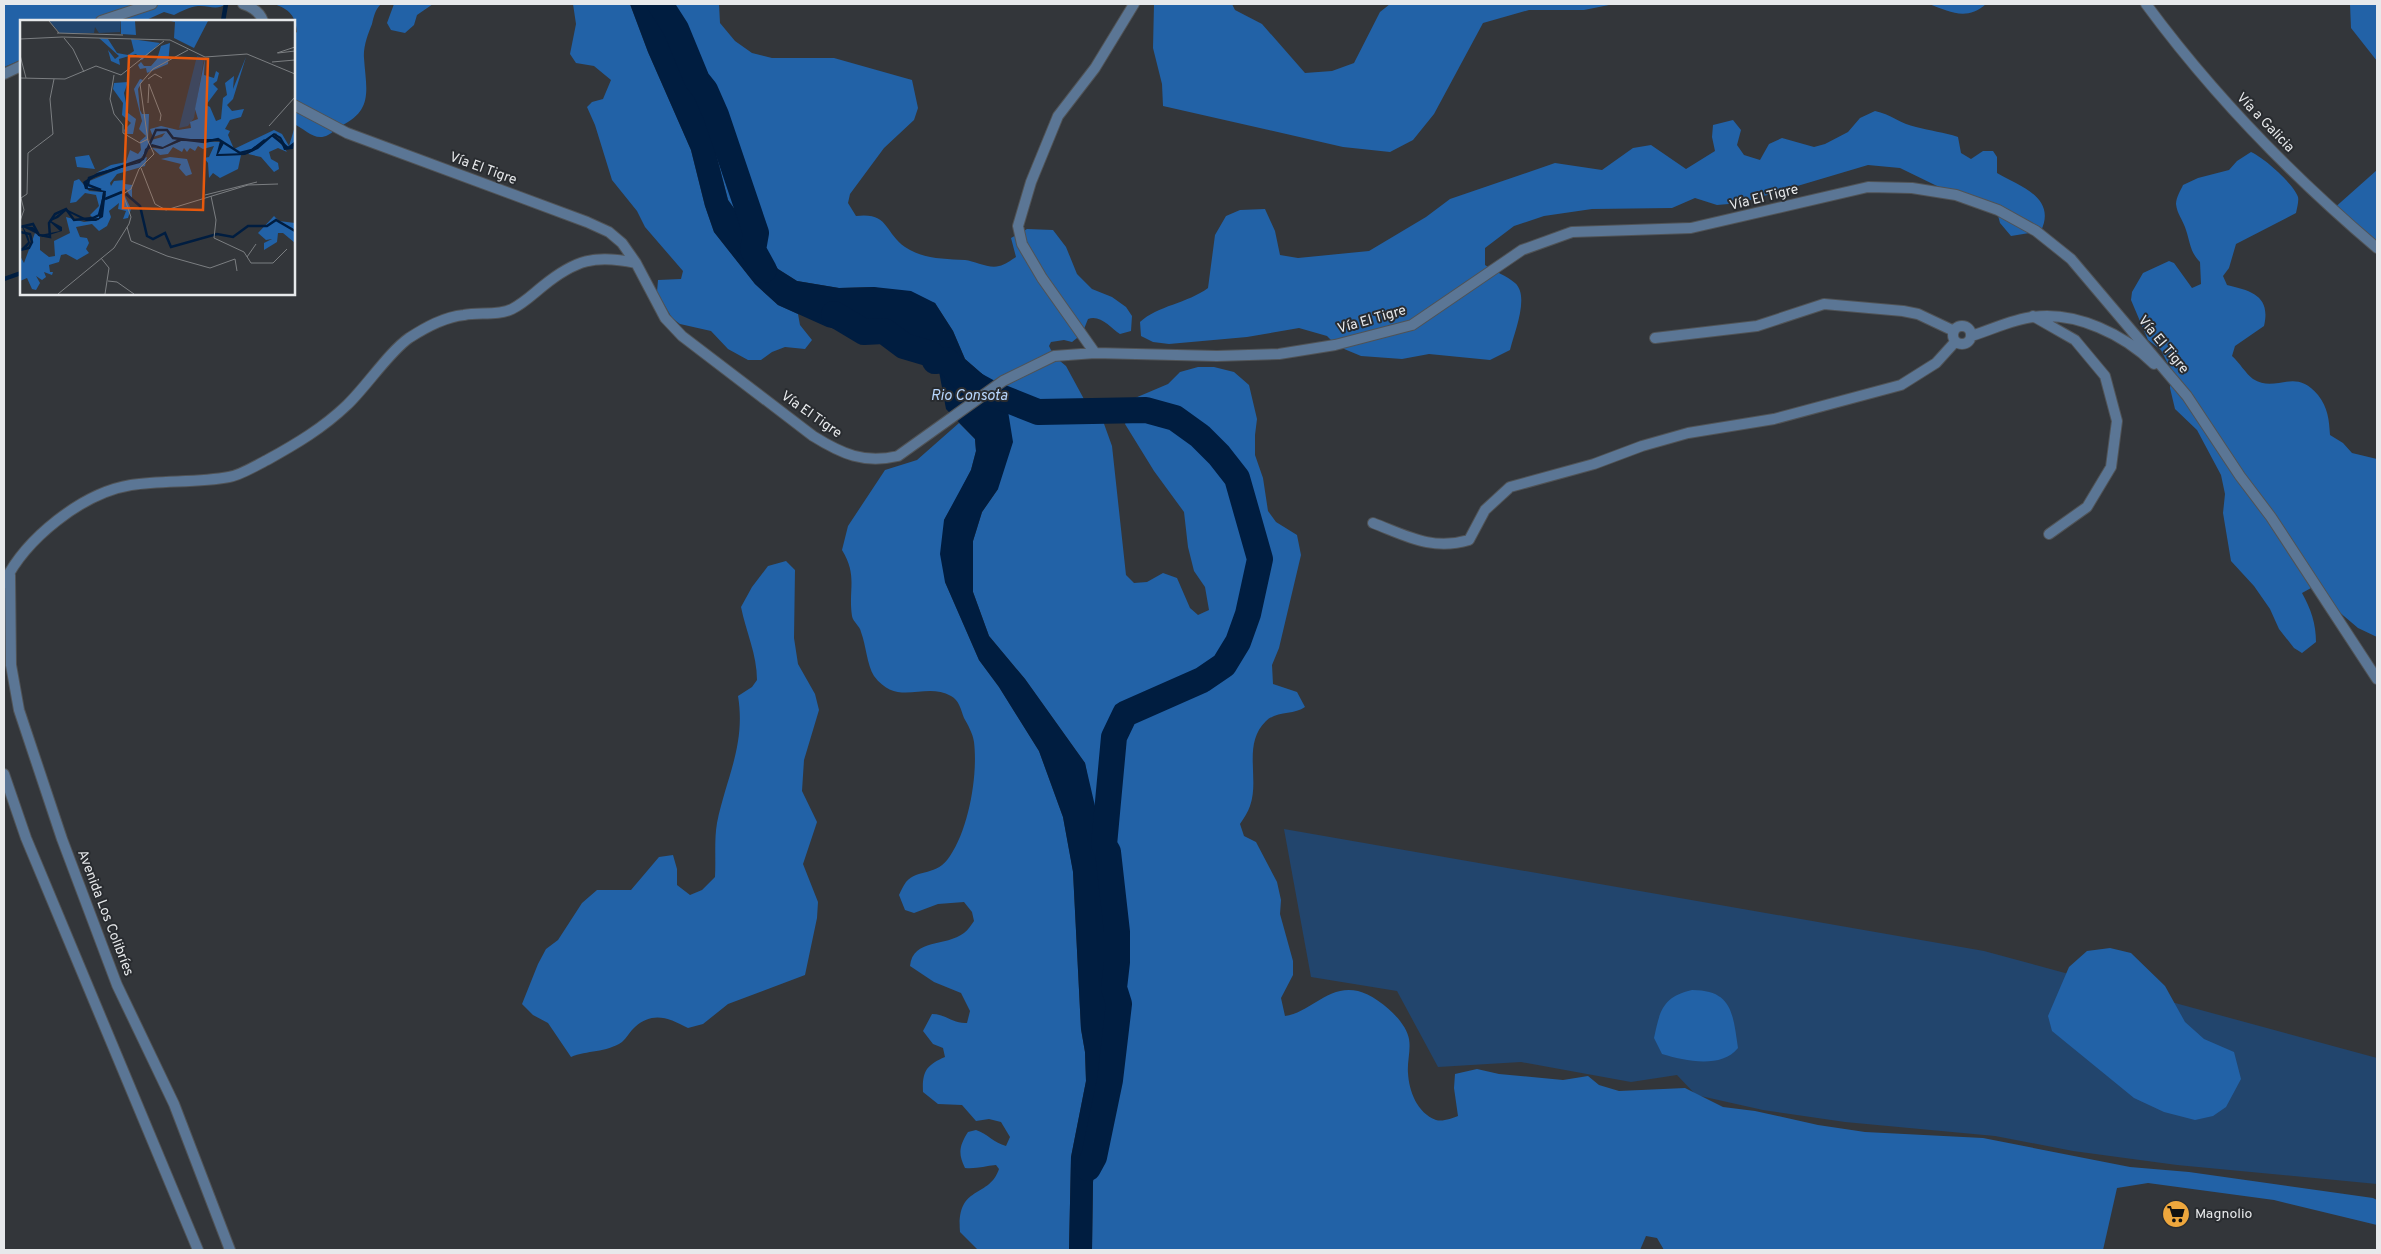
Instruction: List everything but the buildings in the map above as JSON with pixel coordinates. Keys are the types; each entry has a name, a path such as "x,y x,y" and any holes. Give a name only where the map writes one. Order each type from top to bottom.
{"street":[{"path":"104,20 152,4"},
{"path":"244,4 251,7 263,20"},
{"path":"1095,353 1042,278 1022,244 1018,226 1031,182 1058,116 1095,68 1134,4"},
{"name":"Vía a Galicia","path":"2146,4 2174,42 2238,117 2332,210 2377,248"},
{"path":"4,74 20,66"},
{"name":"Vía El Tigre","path":"295,106 347,133 587,222 609,232 622,243 636,263 665,318 682,336 831,447 864,459 880,460 898,456 1003,381 1054,356 1095,353 1226,356 1278,354 1335,345 1412,325 1522,250 1572,232 1691,228 1868,187 1912,188 1956,195 1998,210 2036,231 2071,259 2187,396 2240,476 2271,517 2377,679"},
{"path":"4,584 31,542 83,502 129,486 230,477 298,442 324,426 348,404 407,340 429,326 464,314 510,310 558,274 577,263 595,258 613,258 636,263"},
{"path":"1654,338 1757,326 1824,304 1918,314 1954,330"},
{"path":"2034,316 2075,340 2104,376 2117,421 2111,467 2087,507 2049,534"},
{"path":"1971,336 1970,330 1965,326 1959,326 1954,330 1952,337 1955,342 1965,344 1971,336 2034,316 2076,319 2116,334 2150,360 2187,396"},
{"path":"1373,523 1426,543 1452,545 1469,540 1486,510 1510,487 1594,464 1642,446 1688,433 1774,420 1901,385 1936,363 1955,342"},
{"name":"Avenida Los Colibríes","path":"10,572 11,664 22,718 62,839 117,985 174,1104 230,1250"},
{"path":"4,774 26,838 198,1250"}],"shaded area":[{"path":"4,4 226,4 216,7 195,7 174,15 164,12 146,20 20,20 20,60 4,67"},
{"path":"274,4 381,4 375,13 364,49 366,98 363,106 352,120 323,137 314,136 295,125 295,33 297,32 295,20 284,8"},
{"path":"394,4 433,4 417,15 414,25 405,33 391,30 387,23"},
{"path":"573,4 630,4 648,52 691,150 705,206 714,232 755,284 778,305 798,314 800,325 812,340 805,349 785,347 772,352 761,360 748,360 728,349 711,331 680,324 672,318 657,292 658,280 681,279 683,271 645,227 637,211 612,180 595,125 587,107 592,102 603,99 611,80 594,66 576,63 570,54 576,24"},
{"path":"660,4 719,4 720,23 735,41 752,53 772,58 834,58 912,80 918,108 914,120 884,148 850,194 848,203 856,216 875,217 880,220 898,241 919,254 934,258 969,261 995,267 1006,264 1016,257 1011,238 1027,229 1053,230 1066,247 1077,274 1092,289 1112,297 1126,307 1132,316 1131,331 1120,334 1101,320 1092,318 1088,319 1082,334 1072,342 1064,340 1051,342 1049,346 1054,356 1066,366 1085,401 1103,421 1112,446 1126,575 1134,583 1147,582 1163,573 1177,578 1190,608 1198,615 1209,610 1205,587 1194,571 1188,547 1184,512 1154,471 1125,424 1135,398 1168,384 1180,372 1198,367 1214,367 1234,372 1249,385 1257,419 1255,455 1263,478 1268,511 1276,522 1297,535 1301,555 1279,648 1272,665 1273,684 1297,692 1305,707 1270,718 1259,730 1253,751 1253,796 1246,815 1240,824 1244,836 1256,842 1277,882 1281,900 1280,914 1293,961 1293,975 1281,998 1285,1016 1338,991 1358,991 1381,1003 1389,1009 1407,1032 1409,1039 1408,1073 1412,1094 1419,1107 1429,1117 1436,1120 1458,1116 1454,1088 1455,1074 1477,1069 1499,1074 1563,1080 1588,1076 1599,1085 1619,1091 1685,1088 1723,1107 1755,1111 1818,1125 1865,1132 1983,1138 2130,1167 2189,1172 2373,1198 2377,1200 2377,1225 2274,1200 2148,1183 2117,1188 2103,1250 1664,1250 1657,1238 1646,1236 1640,1250 1092,1250 1093,1182 1114,988 1117,932 1085,763 1025,679 989,636 973,592 973,541 982,512 998,489 988,379 965,359 953,331 935,303 874,287 839,288 797,281 778,269 728,200 697,80"},
{"path":"1154,4 1232,4 1235,10 1262,24 1305,73 1332,71 1354,63 1380,12 1390,4 1614,4 1584,10 1529,10 1483,23 1434,114 1413,140 1390,152 1343,147 1163,106 1162,84 1153,48"},
{"path":"1929,4 1986,4 1979,9 1965,14 1951,12"},
{"path":"2350,4 2377,4 2377,61 2351,28"},
{"path":"1875,111 1911,126 1958,137 1961,153 1971,159 1983,151 1993,151 1997,157 1997,173 2025,188 2040,201 2044,209 2045,219 2041,231 2011,236 2000,223 1996,208 1988,201 1972,203 1900,168 1868,165 1740,203 1717,205 1695,198 1672,208 1592,209 1544,216 1514,226 1485,248 1485,265 1515,283 1521,297 1520,315 1510,350 1490,360 1429,354 1402,359 1361,356 1337,346 1327,336 1299,328 1247,337 1169,344 1153,342 1141,336 1140,322 1155,312 1208,288 1215,235 1226,216 1240,210 1265,209 1275,231 1280,255 1298,258 1369,251 1426,217 1450,199 1555,163 1602,170 1633,148 1651,145 1686,169 1715,151 1712,137 1713,125 1733,120 1741,130 1737,145 1744,155 1760,160 1769,144 1782,138 1814,147 1825,144 1848,132 1860,118"},
{"path":"2251,152 2285,178 2298,197 2298,203 2296,213 2236,244 2229,268 2223,276 2227,285 2258,296 2265,308 2265,316 2264,326 2235,346 2232,356 2250,377 2262,383 2270,384 2293,381 2301,382 2309,387 2324,404 2330,435 2343,443 2352,453 2377,459 2377,637 2358,628 2311,588 2302,593 2312,617 2316,642 2302,653 2294,648 2279,629 2270,609 2254,586 2231,561 2223,513 2225,494 2221,475 2197,430 2175,409 2170,388 2171,370 2161,350 2148,340 2131,300 2132,292 2143,273 2169,261 2174,263 2192,288 2201,284 2200,262 2192,251 2185,226 2178,211 2176,204 2178,196 2183,185 2198,178 2229,170 2237,161"},
{"path":"2377,170 2377,248 2332,210"},
{"path":"959,423 975,439 976,451 971,470 944,520 945,582 979,660 999,687 1039,751 1063,817 1073,871 1081,1029 1085,1052 1086,1081 1071,1157 1069,1250 978,1250 960,1232 960,1217 963,1206 968,1199 988,1185 999,1169 996,1165 965,1168 960,1150 965,1137 968,1132 976,1130 1006,1146 1010,1137 1001,1122 989,1119 976,1121 962,1105 938,1104 923,1092 923,1079 926,1070 933,1063 945,1057 943,1048 933,1044 923,1031 932,1014 967,1023 970,1011 961,993 934,982 910,966 912,957 917,951 931,944 957,937 965,932 974,921 972,912 964,902 938,904 914,913 905,910 899,895 911,878 934,870 945,863 957,844 971,801 975,770 974,742 956,700 951,696 931,691 892,691 874,676 860,630 852,616 850,567 842,550 848,526 885,470 917,460"},
{"path":"786,561 795,570 794,638 798,664 815,694 819,710 804,760 802,791 817,822 803,864 818,902 817,918 805,975 728,1004 703,1024 688,1028 668,1019 648,1019 635,1027 616,1046 571,1057 548,1023 533,1015 522,1004 538,964 546,949 558,940 582,903 597,890 631,890 659,857 673,855 677,869 677,885 690,895 702,890 715,877 717,823 737,746 740,714 738,696 752,687 757,680 757,670 741,607 752,587 768,566"},
{"path":"1284,829 1984,951 2377,1058 2377,1184 2177,1165 2073,1151 1995,1136 1845,1122 1763,1110 1696,1095 1677,1075 1631,1082 1521,1062 1438,1067 1397,991 1311,977"},
{"path":"2110,948 2131,953 2165,986 2185,1022 2204,1039 2234,1052 2241,1079 2226,1107 2213,1116 2195,1120 2164,1112 2134,1098 2052,1031 2048,1016 2069,967 2087,951"},
{"path":"1692,990 1716,994 1729,1007 1738,1048 1731,1055 1722,1059 1702,1062 1662,1054 1654,1038 1658,1020 1664,1006 1674,997"}],"water":[{"name":"Rio Consota","path":"630,4 660,4 697,80 728,200 778,269 797,281 839,288 874,287 911,291 935,303 953,331 965,359 988,379 1008,411 1013,442 998,489 982,512 973,541 973,592 989,636 1025,679 1085,763 1104,845 1117,932 1113,1058 1098,1134 1093,1182 1092,1250 1069,1250 1071,1157 1086,1081 1085,1052 1081,1029 1073,872 1063,817 1039,751 999,687 979,660 945,582 940,554 944,520 971,470 976,451 975,439 946,409 938,366 931,354 916,339 894,332 849,332 827,327 778,305 755,284 714,232 705,206 691,150 648,52"}],"waterway":[{"path":"223,20 226,4"},
{"path":"660,4 676,29 697,80 705,90 716,115 756,233 753,250 764,270"},
{"path":"4,279 20,273"},
{"path":"834,314 864,332 884,331 904,346 931,354 935,361 946,360 964,379 988,392 1038,412 1146,410 1175,418 1200,436 1219,455 1237,478 1260,559 1248,614 1238,642 1224,665 1202,680 1125,714 1114,737 1104,845 1108,852 1117,932 1117,962 1114,988 1119,1004 1110,1080 1094,1157 1088,1168"}],"place":[{"name":"Magnolio","path":"2176,1214"}]}
